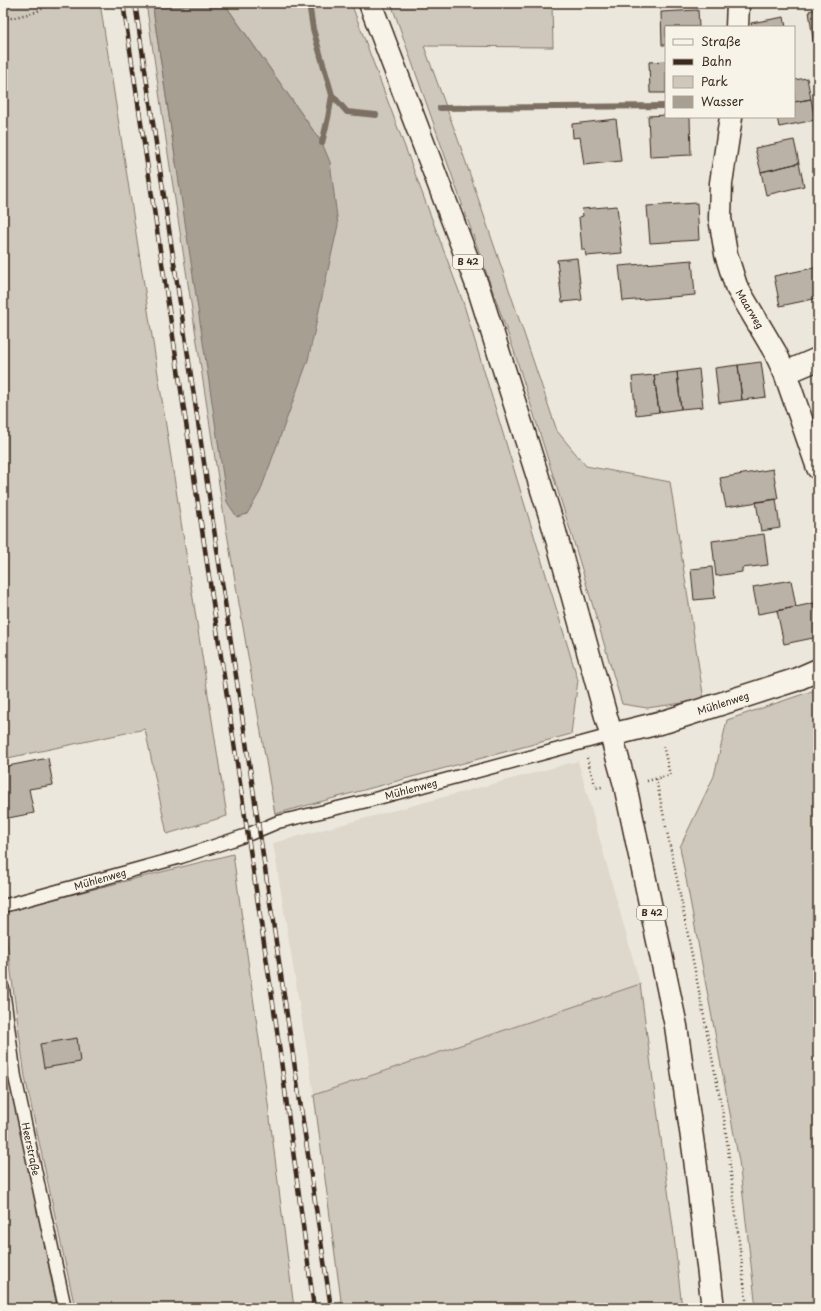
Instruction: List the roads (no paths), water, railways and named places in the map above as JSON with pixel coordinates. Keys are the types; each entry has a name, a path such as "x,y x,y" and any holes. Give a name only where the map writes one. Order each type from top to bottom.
{"main road":[{"name":"B 42","path":"370,3 479,290 553,526 625,785 676,1026 695,1159 713,1308"},
{"path":"737,26 738,3"},
{"name":"Maarweg","path":"731,118 721,183 720,218 726,254 736,286 775,352 785,373 818,468"},
{"path":"785,373 818,359"},
{"name":"Mühlenweg","path":"611,735 657,723 795,680 818,670"}],"lane":[{"name":"Mühlenweg","path":"3,906 181,857 247,835 278,822 367,801 611,735"},
{"name":"Heerstraße","path":"3,989 15,1077 65,1308"}],"water":[{"path":"153,3 224,3 322,143 330,162 338,225 308,360 260,492 247,514 237,517 227,502"}],"waterway":[{"path":"49,3 54,5 60,3"},
{"path":"309,3 313,29 332,95 322,143"},
{"path":"332,95 347,112 376,115"},
{"path":"440,108 665,106"}],"railway":[{"path":"123,3 276,1023 314,1308"},
{"path":"135,3 331,1308"}]}
